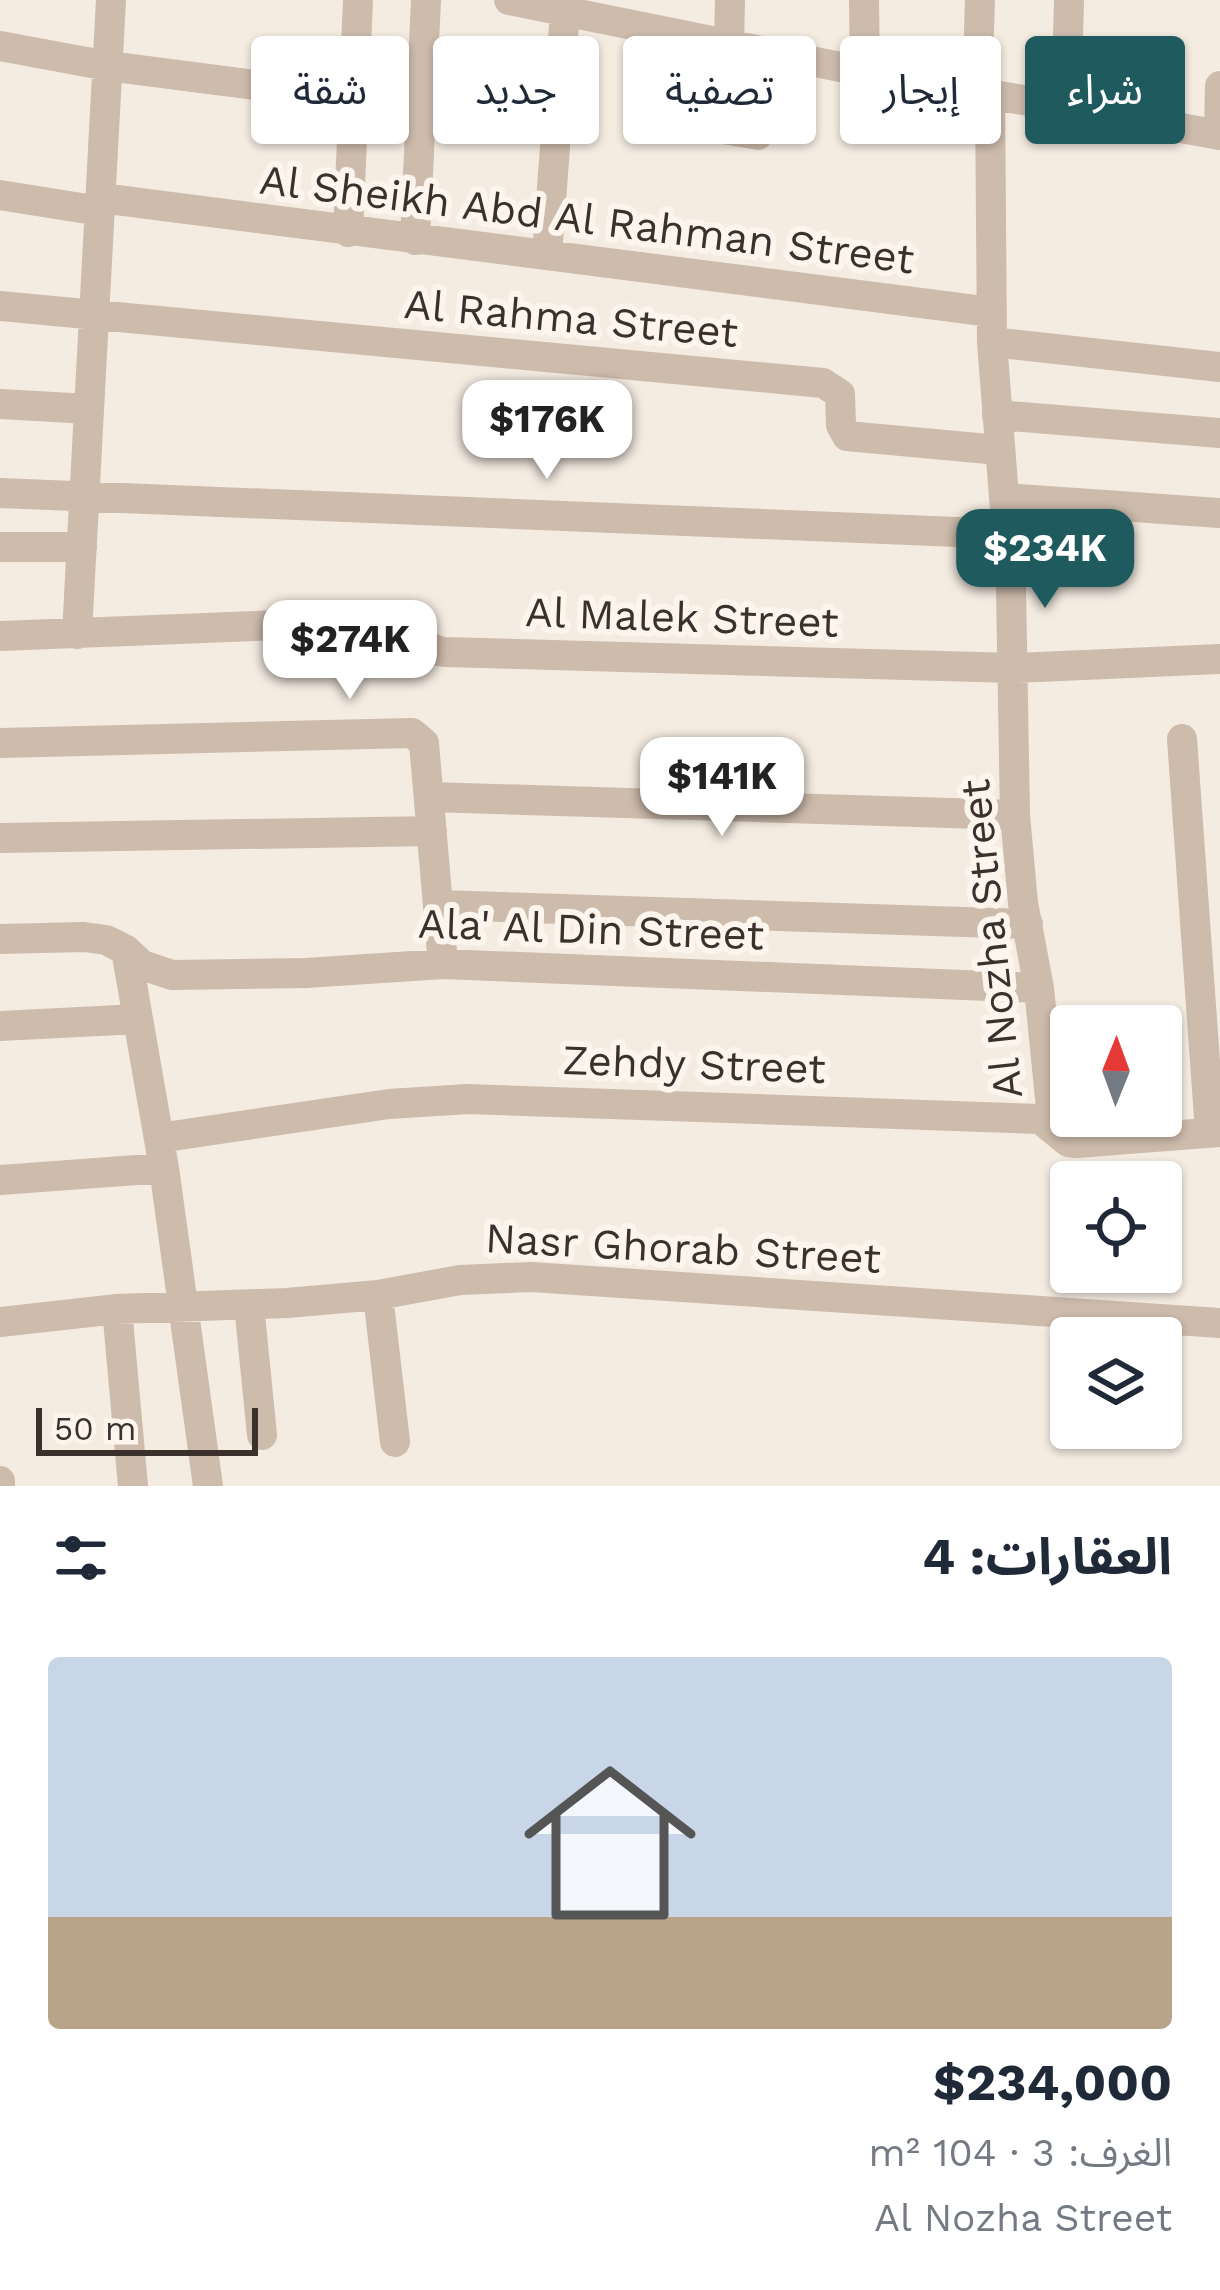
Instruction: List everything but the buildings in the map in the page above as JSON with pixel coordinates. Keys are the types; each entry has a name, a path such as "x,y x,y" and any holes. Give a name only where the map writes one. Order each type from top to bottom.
{"street":[{"path":"77,634 111,0"},
{"path":"348,232 358,0"},
{"path":"416,240 426,0"},
{"path":"509,0 652,20 701,36"},
{"path":"729,36 730,0"},
{"path":"865,0 865,36"},
{"name":"Al Nozha Street","path":"980,0 982,36"},
{"path":"1068,36 1069,0"},
{"path":"547,255 580,9"},
{"path":"0,46 251,85"},
{"path":"1185,129 1220,135 1220,86"},
{"name":"Al Nozha Street","path":"986,144 1014,668 1015,815 1050,1096"},
{"name":"Al Sheikh Abd Al Rahman Street","path":"0,195 547,255 1220,367"},
{"path":"0,306 94,317"},
{"name":"Al Rahma Street","path":"94,317 823,383 840,394 841,425 847,436 999,450"},
{"path":"0,404 89,409"},
{"path":"997,415 1220,434"},
{"path":"0,493 1006,534"},
{"path":"1004,498 1220,513"},
{"path":"0,547 82,547"},
{"name":"Al Malek Street","path":"0,636 384,621 416,631 436,651 1014,668 1220,659"},
{"path":"0,743 412,733 424,743 443,964"},
{"path":"1182,739 1215,1132"},
{"path":"430,797 1015,815"},
{"path":"0,838 432,831"},
{"path":"440,905 1028,924"},
{"name":"Ala' Al Din Street","path":"0,939 106,940 172,975 443,964 1040,988"},
{"path":"134,957 138,1019 162,1153 208,1486"},
{"path":"0,1026 138,1019"},
{"name":"Zehdy Street","path":"0,1180 162,1153 389,1104 468,1100 1040,1119 1050,1126"},
{"name":"Zehdy Street","path":"1182,1135 1215,1132"},
{"name":"Zehdy Street","path":"1063,1137 1077,1144 1158,1137"},
{"name":"Nasr Ghorab Street","path":"0,1322 117,1309 378,1295 460,1280 531,1276 1220,1323"},
{"path":"378,1295 394,1442"},
{"path":"249,1305 262,1435"},
{"path":"117,1309 133,1486"}]}
